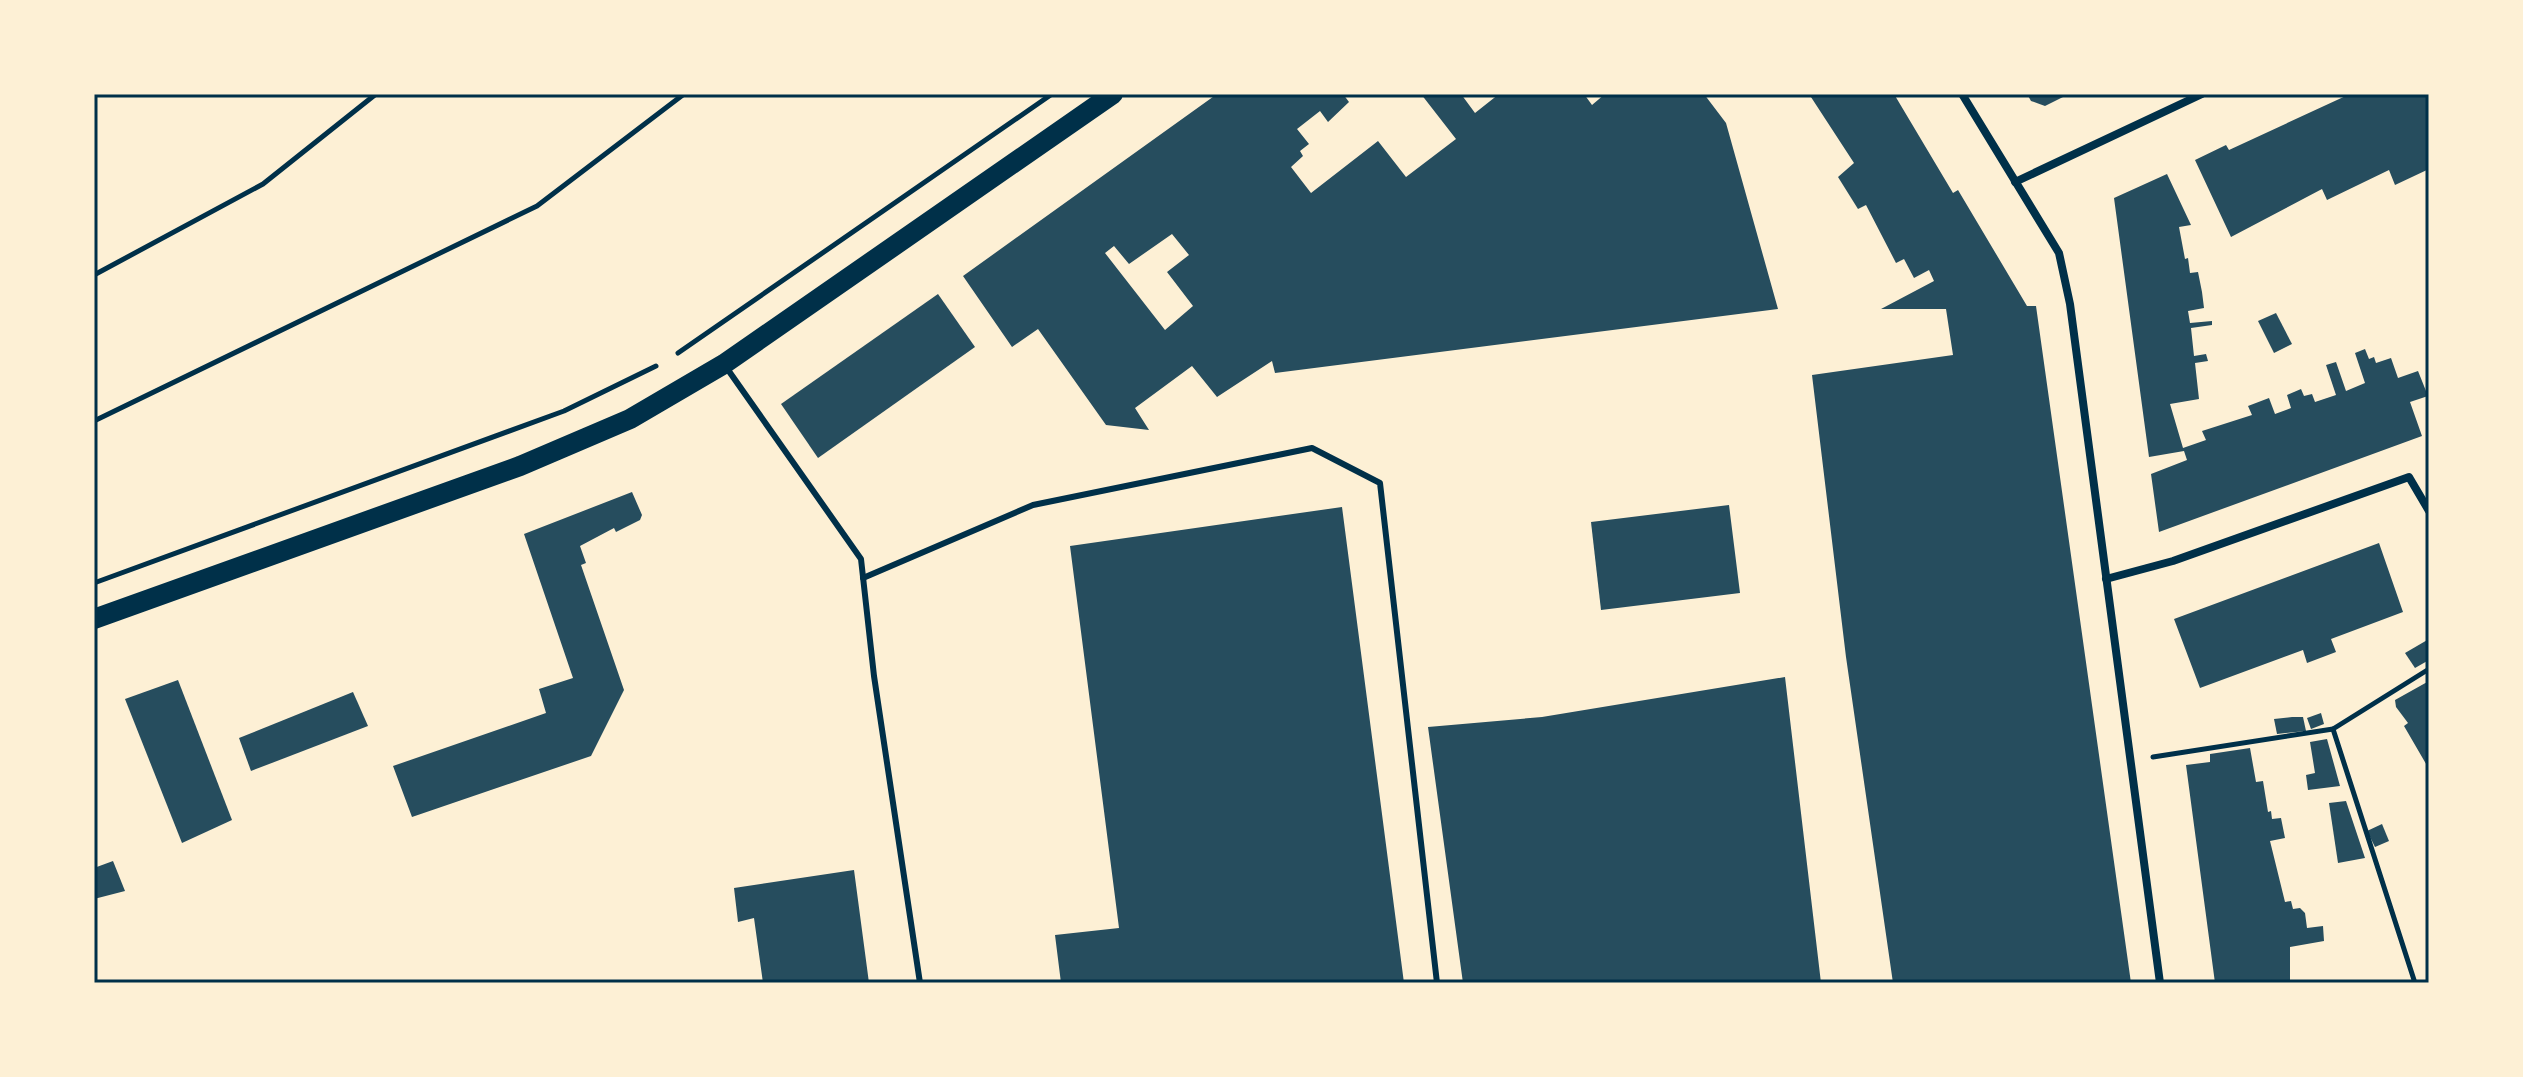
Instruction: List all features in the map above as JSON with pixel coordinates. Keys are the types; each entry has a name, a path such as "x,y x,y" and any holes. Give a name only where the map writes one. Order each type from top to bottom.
{"main road":[{"path":"94,619 520,466 630,419 724,364 1113,94"}],"street":[{"path":"1962,94 2059,253 2070,304 2160,983"},
{"path":"2015,182 2202,94"},
{"path":"2106,579 2173,561 2409,477 2429,511"}],"lane":[{"path":"724,364 861,559 920,983"},
{"path":"863,578 1033,505 1312,448 1380,483 1437,983"}],"path":[{"path":"94,275 263,184 376,94"},
{"path":"94,421 537,206 684,94"},
{"path":"94,583 564,411 629,380 670,359 1052,94"},
{"path":"2130,760 2333,729 2429,669"},
{"path":"2333,729 2415,983"}],"building":[{"path":"1217,94 1343,94 1349,102 1328,122 1320,111 1297,129 1309,144 1300,151 1303,156 1291,167 1311,193 1378,141 1406,177 1456,139 1421,94 1461,94 1475,113 1499,94 1584,94 1592,105 1605,94 1704,94 1726,123 1778,309 1275,373 1272,361 1217,397 1192,366 1135,408 1149,430 1106,425 1038,329 1012,347 963,276","holes":["1172,234 1189,255 1167,272 1193,306 1165,330 1105,253 1114,246 1129,264"]},
{"path":"1809,94 1894,94 1953,193 1958,190 2027,306 2036,306 2131,983 1893,983 1846,657 1812,375 1953,355 1946,309 1881,309 1934,281 1929,270 1914,278 1904,259 1896,263 1866,205 1858,209 1838,177 1854,163"},
{"path":"2027,94 2069,94 2045,106 2031,101"},
{"path":"2350,94 2429,94 2429,169 2395,185 2389,170 2327,200 2322,189 2231,237 2195,160 2226,145 2229,150"},
{"path":"2167,174 2191,225 2179,227 2185,259 2188,258 2190,273 2198,272 2202,292 2204,308 2188,311 2190,323 2212,321 2212,325 2191,328 2194,356 2206,354 2208,361 2195,363 2199,399 2170,404 2183,448 2206,440 2202,431 2252,415 2248,406 2269,398 2275,414 2291,408 2287,395 2301,389 2304,396 2312,394 2315,402 2336,395 2326,365 2336,362 2346,391 2365,383 2355,353 2365,349 2369,359 2374,357 2376,363 2391,358 2398,378 2418,371 2428,396 2410,402 2422,436 2159,532 2151,474 2187,460 2184,451 2149,457 2114,198"},
{"path":"938,294 975,347 818,458 781,404"},
{"path":"2276,313 2292,344 2274,353 2258,321"},
{"path":"632,492 642,515 640,520 616,532 614,528 580,546 586,563 581,565 624,690 591,756 412,817 393,766 546,713 539,689 573,678 524,534"},
{"path":"1729,505 1740,593 1601,610 1591,522"},
{"path":"1342,507 1404,983 1061,983 1055,935 1119,928 1070,546"},
{"path":"2379,543 2403,612 2331,639 2336,652 2307,663 2303,650 2200,688 2174,619"},
{"path":"2429,639 2429,660 2415,668 2405,653"},
{"path":"1785,677 1821,983 1463,983 1428,727 1542,717"},
{"path":"178,680 232,820 182,843 125,699"},
{"path":"2429,681 2429,769 2404,726 2408,723 2396,707 2395,700"},
{"path":"353,692 368,726 251,771 239,738"},
{"path":"2321,713 2324,724 2311,729 2307,718"},
{"path":"2303,717 2306,731 2277,734 2274,719"},
{"path":"2327,739 2340,786 2308,790 2306,775 2315,773 2310,742"},
{"path":"2250,748 2256,782 2263,781 2268,812 2271,811 2272,819 2281,818 2285,838 2270,841 2285,902 2291,901 2293,909 2300,908 2305,913 2307,928 2323,926 2324,941 2290,947 2290,983 2215,983 2186,765 2210,762 2210,754"},
{"path":"2346,801 2365,858 2338,863 2329,803"},
{"path":"2382,824 2389,841 2375,847 2367,831"},
{"path":"113,861 125,891 94,899 94,868"},
{"path":"854,870 869,983 763,983 754,918 738,922 734,888"}]}
